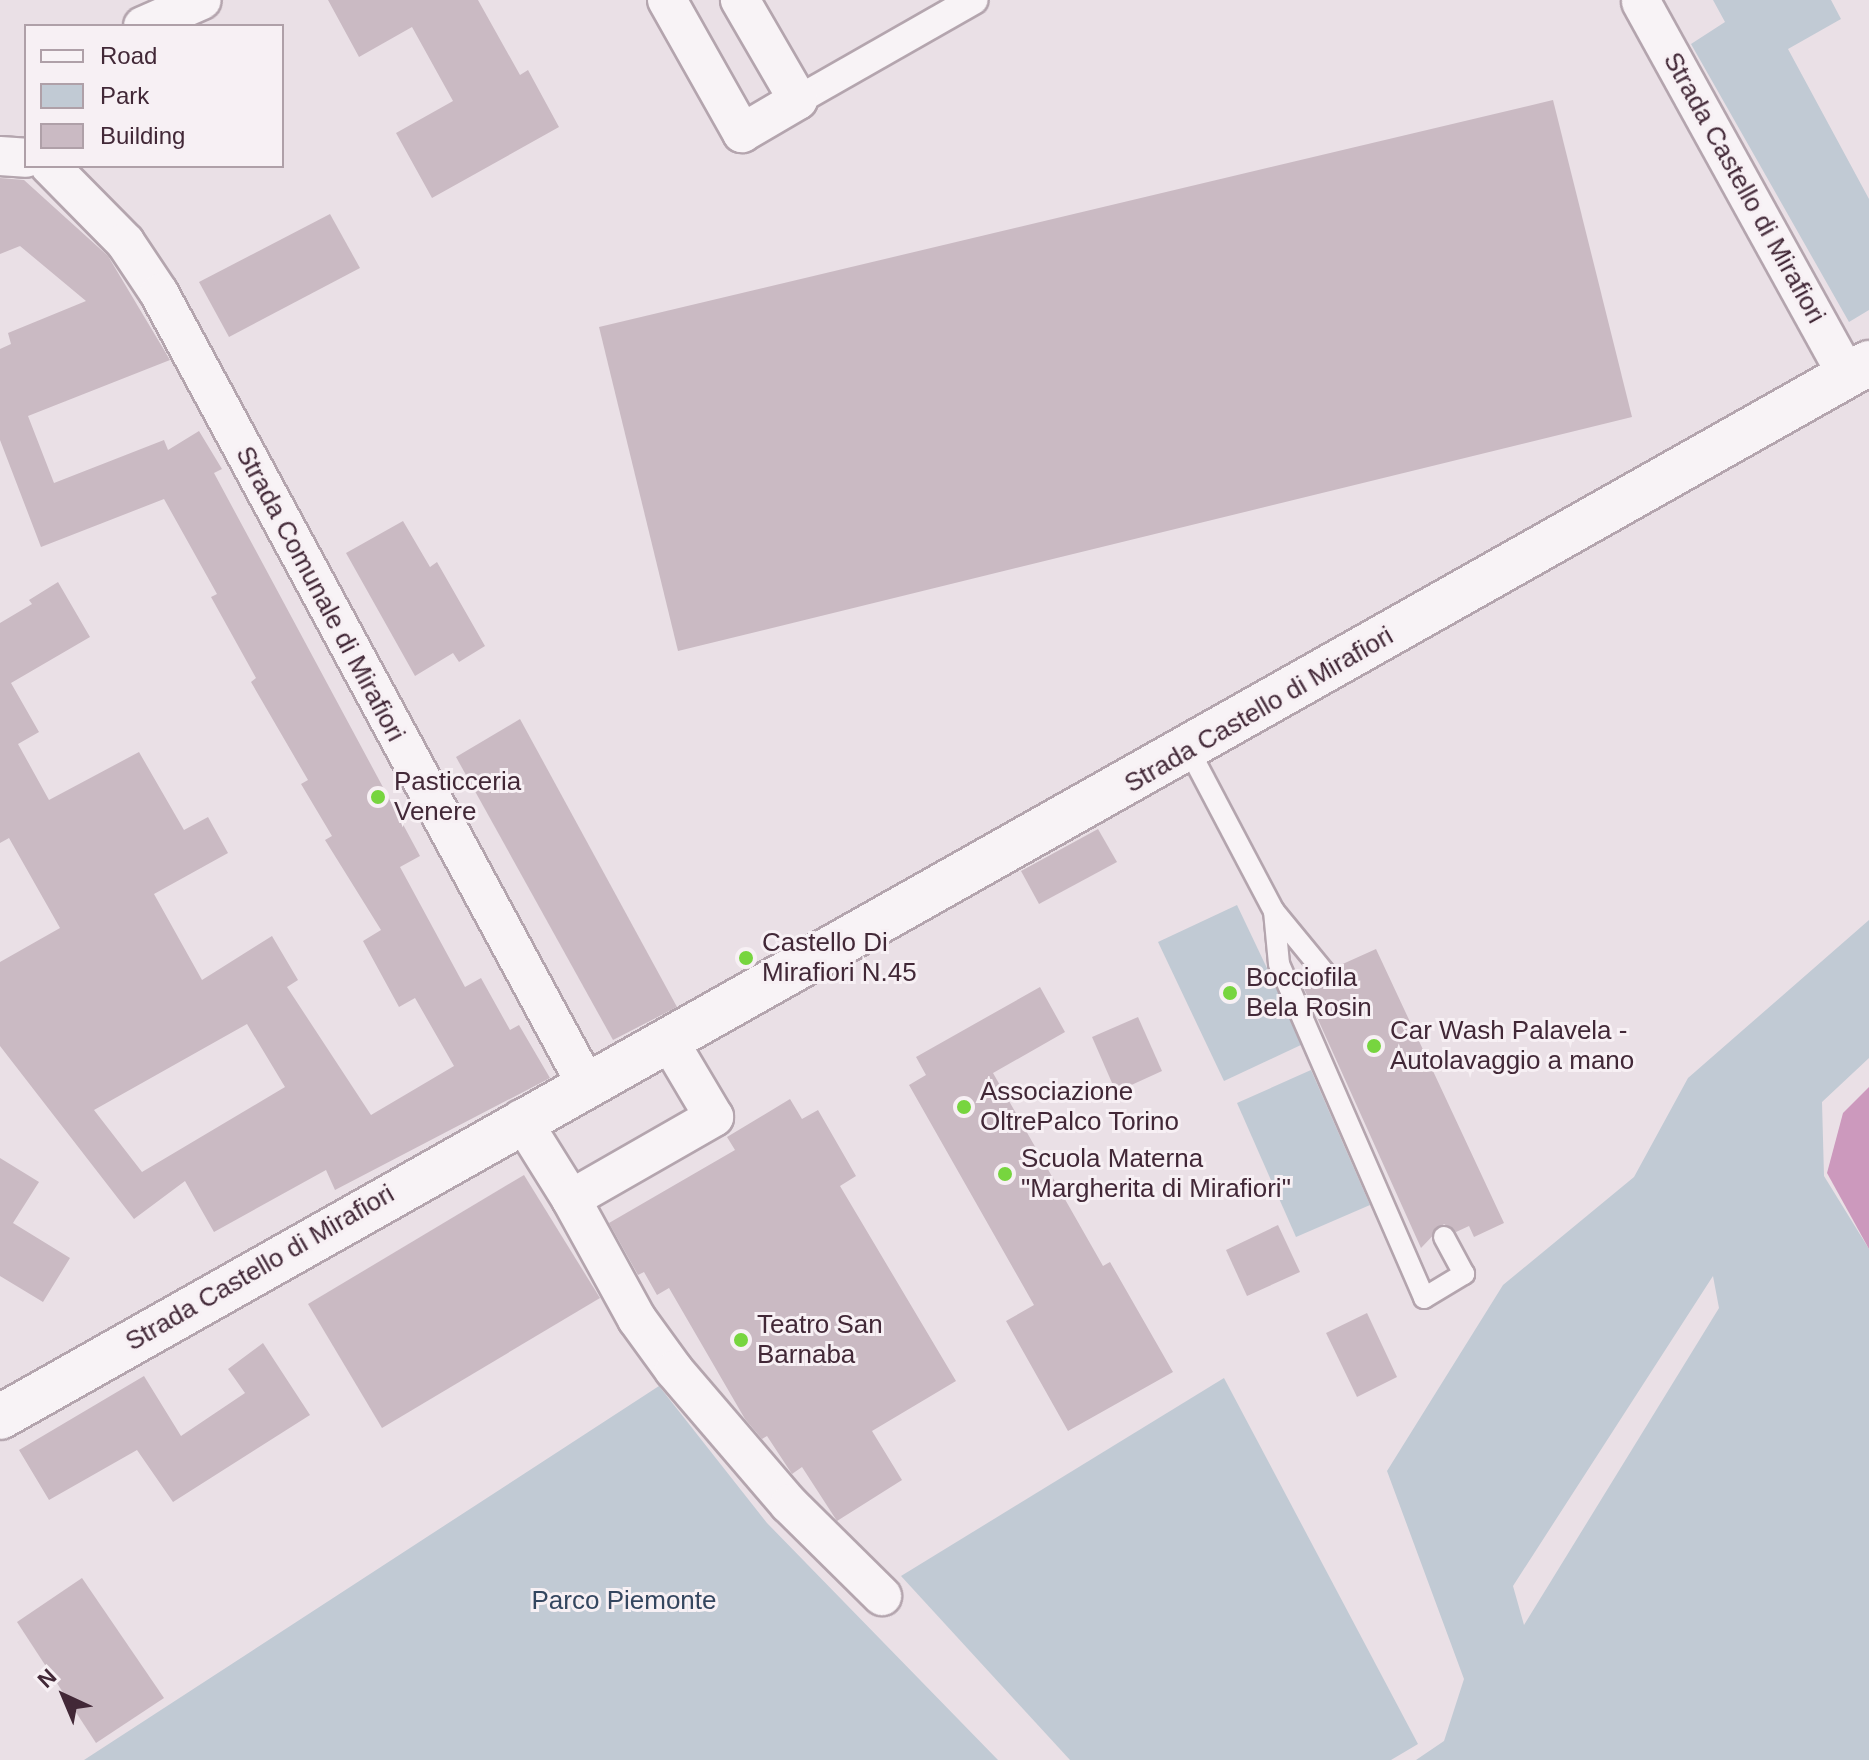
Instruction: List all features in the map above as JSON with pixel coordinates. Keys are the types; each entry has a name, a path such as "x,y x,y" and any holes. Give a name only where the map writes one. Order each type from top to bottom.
{"street":[{"path":"148,24 202,0"},
{"path":"667,0 742,133 973,0"},
{"path":"740,0 798,100"},
{"name":"Strada Castello di Mirafiori","path":"0,1417 521,1119 1189,750 1858,369 1641,2"},
{"path":"0,156 24,158"},
{"name":"Strada Comunale di Mirafiori","path":"52,168 125,242 159,293 586,1084"},
{"path":"571,1199 714,1117 667,1038"},
{"path":"521,1119 571,1199 637,1319 674,1370 789,1504 882,1596"}],"lane":[{"path":"1189,750 1274,911 1325,973"},
{"path":"1274,911 1279,964 1424,1298 1464,1274 1444,1237"}],"green space":[{"path":"1713,0 1831,0 1841,19 1788,49 1869,199 1869,310 1849,322 1691,44 1725,22"},
{"name":"Bocciofila Bela Rosin","path":"1237,905 1303,1044 1224,1081 1158,942"},
{"path":"1869,920 1869,1058 1822,1102 1824,1176 1869,1249 1869,1760 1416,1760 1444,1741 1464,1679 1387,1471 1503,1285 1634,1177 1688,1078","holes":["1713,1276 1719,1308 1524,1625 1513,1586"]},
{"name":"Bocciofila Bela Rosin","path":"1311,1070 1370,1205 1296,1237 1237,1103"},
{"path":"1224,1378 1418,1744 1391,1760 1070,1760 901,1576"},
{"name":"Parco Piemonte","path":"659,1386 767,1523 998,1760 84,1760"}],"shaded area":[{"path":"1869,1087 1869,1249 1827,1173 1843,1113"}],"building":[{"path":"328,0 478,0 520,75 528,70 559,127 432,198 396,133 453,101 412,27 359,57"},
{"path":"1553,100 1632,417 678,651 599,327"},
{"path":"0,178 24,180 108,256 170,360 28,416 54,483 164,440 168,450 199,431 222,469 214,473 420,856 400,867 465,987 481,978 510,1030 519,1025 550,1078 335,1190 326,1170 214,1232 185,1181 134,1219 0,1046 0,962 60,928 9,838 0,843 0,623 32,604 29,600 58,582 90,637 11,683 39,732 18,744 49,800 139,752 184,830 208,817 228,853 154,894 202,980 272,936 298,980 287,987 371,1115 454,1066 415,998 399,1007 363,941 381,930 325,840 332,836 301,784 308,780 251,682 256,678 211,597 217,594 164,499 41,547 0,440 0,349 11,344 8,333 86,301 20,246 0,254","holes":["247,1024 285,1087 142,1172 94,1110"]},
{"path":"330,214 360,268 229,337 199,282"},
{"path":"403,521 430,567 437,562 485,646 459,662 453,653 415,676 346,553"},
{"path":"520,719 677,1007 613,1040 456,757"},
{"path":"1098,829 1117,862 1039,904 1021,871"},
{"name":"Car Wash Palavela - Autolavaggio a mano","path":"1376,949 1504,1223 1474,1237 1469,1226 1456,1232 1444,1224 1421,1248 1302,984 1313,979 1333,983 1336,967"},
{"path":"1040,987 1065,1032 993,1073 1103,1266 1110,1262 1173,1372 1068,1431 1006,1321 1034,1305 909,1085 926,1075 916,1057"},
{"path":"1138,1017 1162,1071 1116,1092 1092,1037"},
{"path":"790,1099 802,1119 818,1110 856,1176 840,1186 956,1381 872,1431 902,1480 837,1521 802,1467 792,1474 767,1436 762,1439 745,1419 669,1288 657,1295 644,1272 638,1275 609,1223 735,1150 727,1137"},
{"path":"0,1158 39,1182 13,1223 70,1258 43,1302 0,1276"},
{"path":"524,1175 600,1298 382,1428 308,1304"},
{"path":"1278,1225 1300,1272 1247,1296 1226,1250"},
{"path":"1367,1313 1397,1377 1357,1397 1326,1333"},
{"path":"263,1343 310,1415 173,1502 137,1450 49,1500 19,1450 144,1376 181,1436 245,1393 228,1369"},
{"path":"82,1578 164,1698 96,1743 17,1622"}],"place":[{"name":"Pasticceria Venere","path":"378,797"},
{"name":"Castello Di Mirafiori N.45","path":"746,958"},
{"name":"Bocciofila Bela Rosin","path":"1230,993"},
{"name":"Car Wash Palavela - Autolavaggio a mano","path":"1374,1046"},
{"name":"Associazione OltrePalco Torino","path":"964,1107"},
{"name":"Scuola Materna \"Margherita di Mirafiori\"","path":"1005,1174"},
{"name":"Teatro San Barnaba","path":"741,1340"}]}
